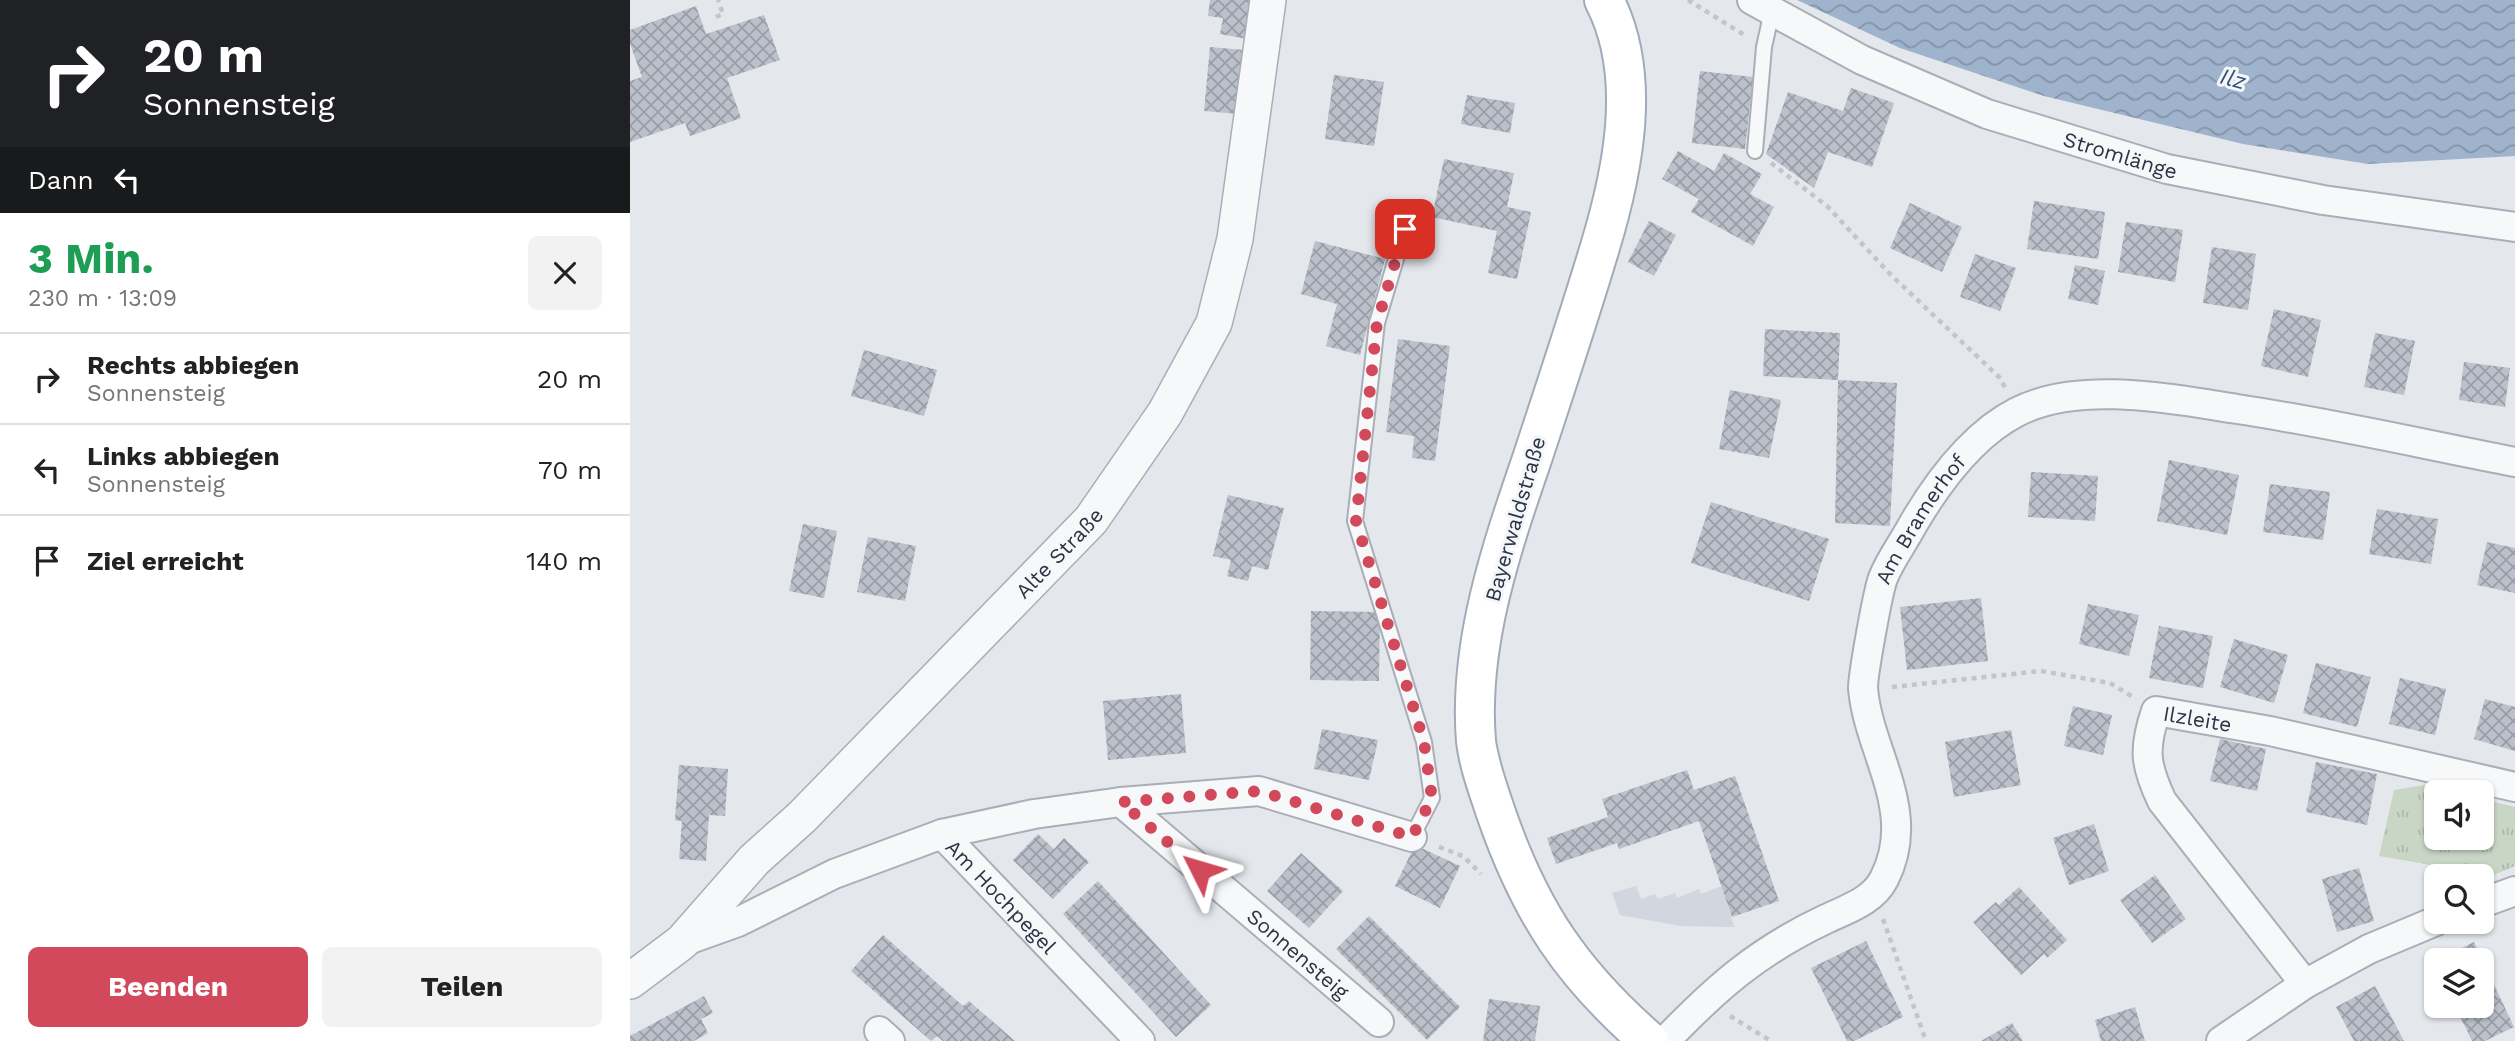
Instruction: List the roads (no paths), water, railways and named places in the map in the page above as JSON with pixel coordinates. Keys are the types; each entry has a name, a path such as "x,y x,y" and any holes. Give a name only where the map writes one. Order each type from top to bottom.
{"main road":[{"name":"Bayerwaldstraße","path":"1604,0 1621,51 1626,97 1615,198 1492,586 1477,678 1476,741 1484,779 1511,858 1531,902 1577,970 1609,1006 1649,1041"}],"street":[{"name":"Alte Straße","path":"630,981 682,942 754,860 802,817 1091,520 1165,413 1214,323 1236,239 1268,0"},
{"name":"Stromlänge","path":"1762,6 1862,60 1987,114 2167,169 2323,200 2515,227"},
{"name":"Am Bramerhof","path":"1665,1041 1704,1000 1749,962 1800,932 1867,900 1884,880 1897,833 1893,797 1863,687 1883,578 1926,502 1980,435 2019,411 2067,397 2151,395 2315,421 2515,462"},
{"name":"Ilzleite","path":"2305,984 2162,801 2149,772 2146,740 2156,711 2270,731 2515,787"},
{"path":"942,834 1034,814 1121,802 1259,791 1412,837"},
{"name":"Sonnensteig","path":"1121,802 1379,1022"},
{"name":"Am Hochpegel","path":"682,942 738,922 834,874 942,834 1140,1041"},
{"path":"2494,899 2515,891"},
{"path":"2221,1041 2305,984 2369,949 2424,926"}],"lane":[{"path":"1755,151 1764,47 1762,6"},
{"path":"1405,229 1377,323 1356,521 1424,742 1432,798 1412,837"}],"water":[{"name":"Ilz","path":"1797,0 2515,0 2515,156 2368,164 2243,144 2044,96 1900,48"}]}
